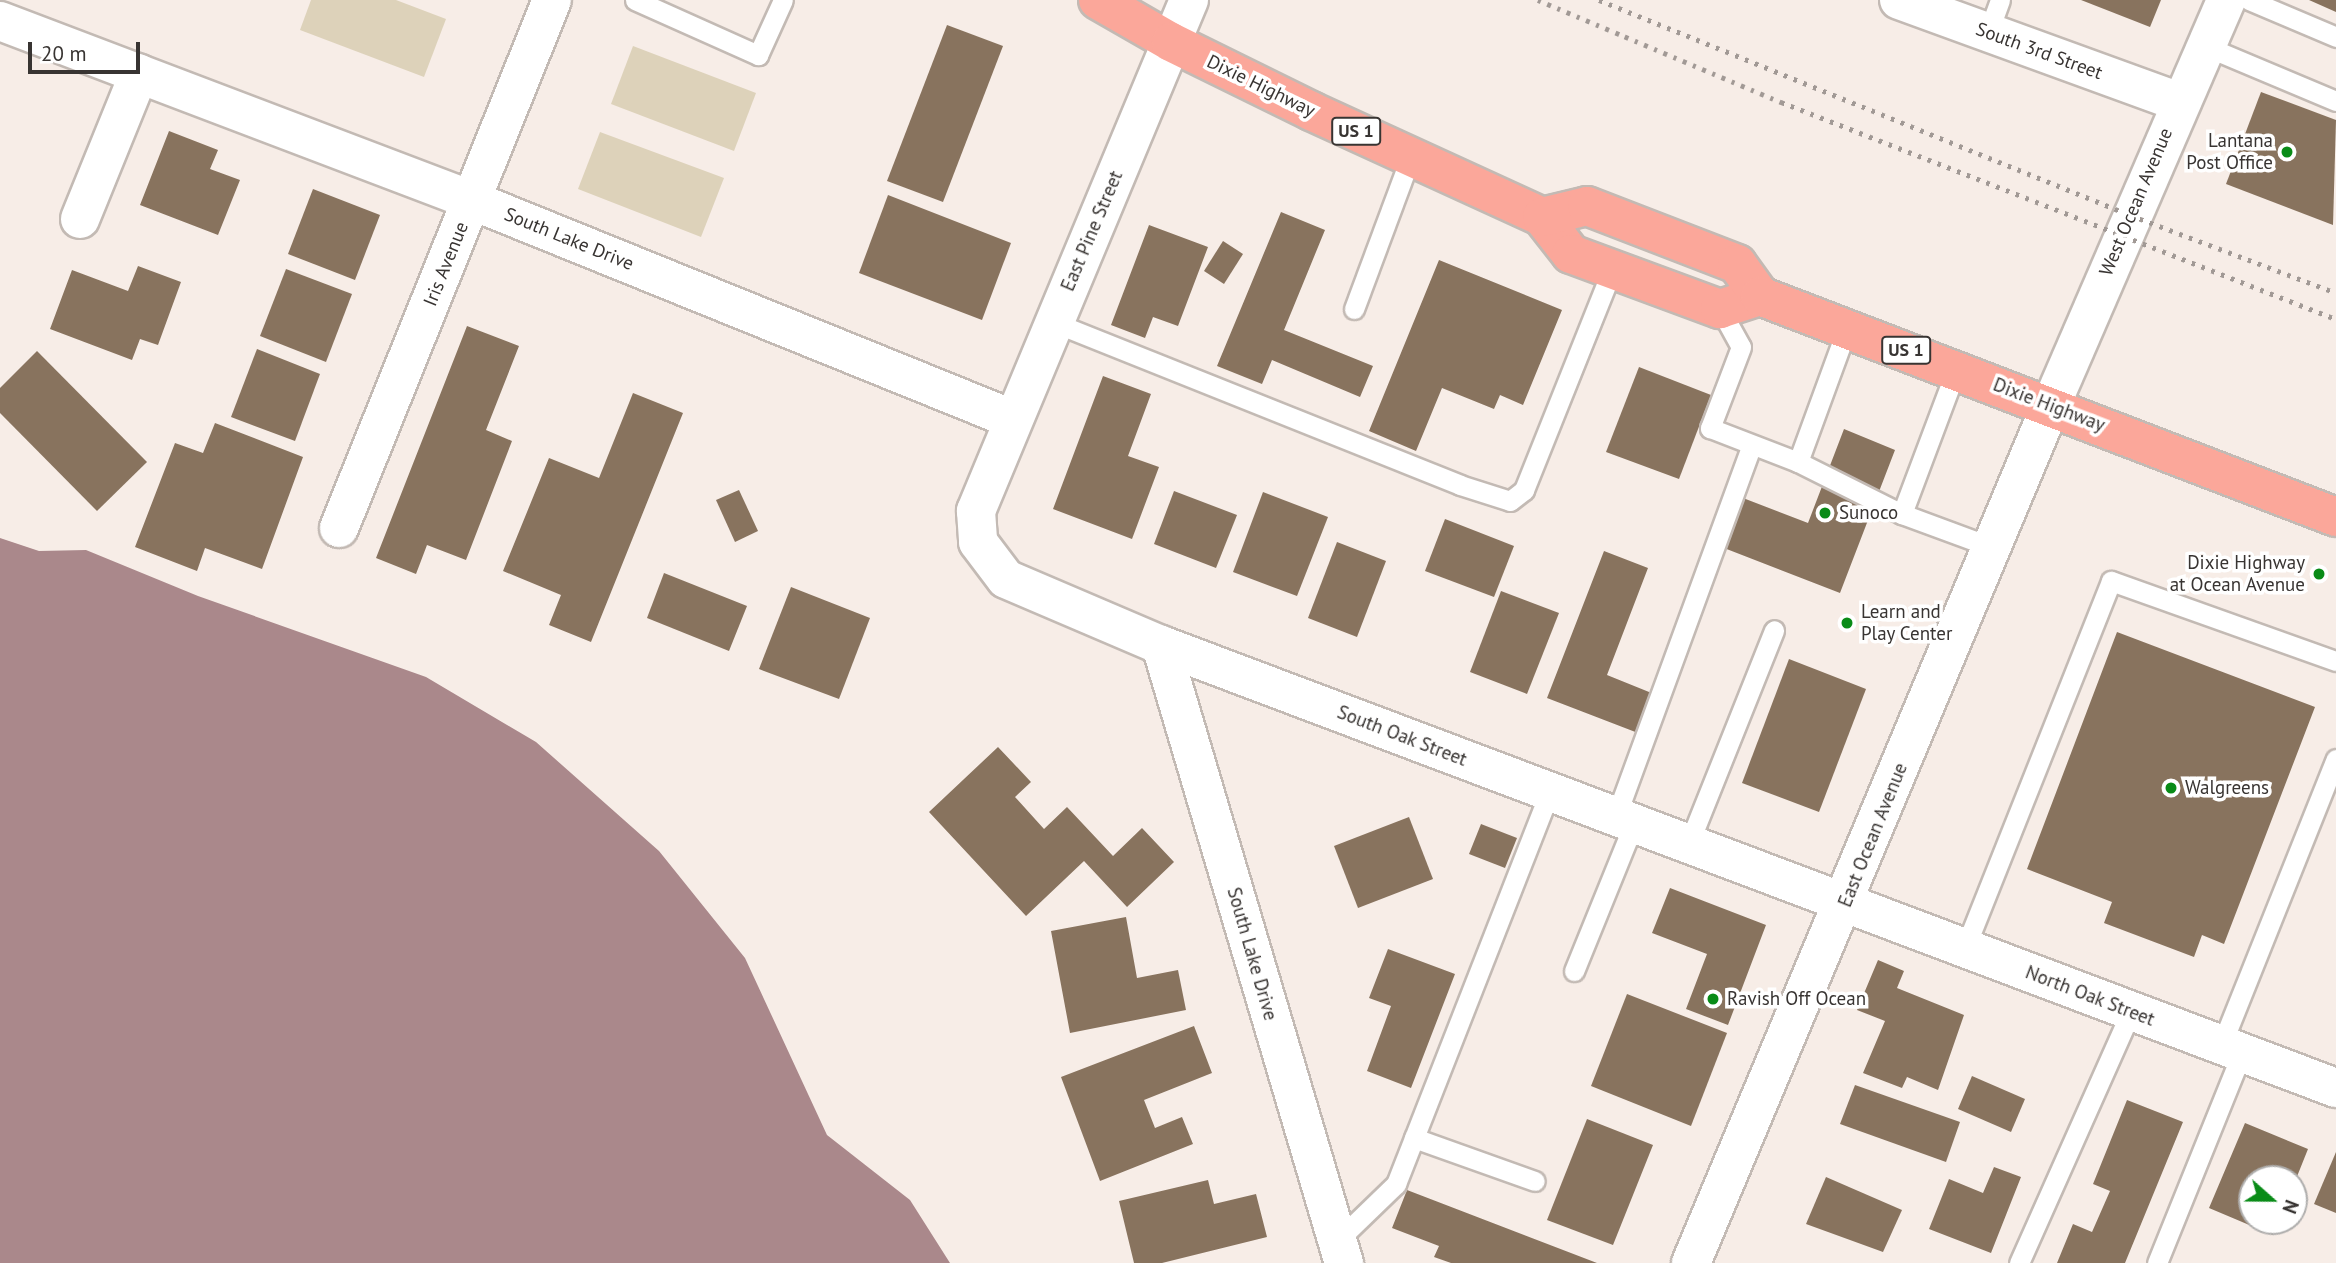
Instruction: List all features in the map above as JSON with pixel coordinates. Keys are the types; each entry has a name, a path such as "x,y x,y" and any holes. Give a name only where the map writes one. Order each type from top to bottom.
{"main road":[{"name":"Dixie Highway","path":"1098,0 1171,42 1542,217 1571,254 1720,310"},
{"path":"1542,217 1587,206 1737,264 1760,296 1720,310"},
{"name":"Dixie Highway","path":"1760,296 2051,405 2336,517"}],"street":[{"name":"Iris Avenue","path":"339,528 552,0"},
{"name":"East Pine Street","path":"1012,419 1189,0"},
{"name":"South 3rd Street","path":"1899,0 1994,16 2179,102"},
{"name":"West Ocean Avenue","path":"2051,405 2179,102 2226,0"},
{"name":"South Lake Drive","path":"0,21 471,200 1012,419"},
{"path":"80,219 139,74"},
{"name":"East Ocean Avenue","path":"1691,1263 1845,902 2051,405"},
{"name":"South Oak Street","path":"1012,419 976,511 978,542 1006,579 1161,645 1845,902"},
{"name":"South Lake Drive","path":"1161,645 1340,1252"},
{"name":"North Oak Street","path":"1845,902 2336,1088"}],"lane":[{"path":"635,0 758,55 783,0"},
{"path":"2249,0 2336,37"},
{"path":"2205,46 2336,101"},
{"path":"1354,309 1411,156"},
{"path":"1053,322 1460,485 1510,501 1524,490 1612,270"},
{"path":"1720,310 1741,347 1710,428 1798,462 1902,514 1992,547"},
{"path":"1798,462 1847,328"},
{"path":"1902,514 1956,370"},
{"path":"1574,971 1752,445"},
{"path":"1965,948 2111,580 2336,661"},
{"path":"1689,843 1774,630"},
{"path":"2157,1263 2336,759"},
{"path":"1340,1252 1395,1184 1550,791"},
{"path":"2019,1263 2130,1011"},
{"path":"1414,1138 1535,1181"}],"shaded area":[{"path":"311,0 396,0 446,19 424,77 300,30"},
{"path":"633,46 756,93 734,151 611,104"},
{"path":"600,132 724,178 701,237 578,189"},
{"path":"0,538 39,551 86,550 198,596 426,677 536,742 659,851 745,958 827,1135 910,1200 950,1263 0,1263"}],"building":[{"path":"2081,0 2161,0 2150,27"},
{"path":"2309,0 2336,0 2336,12"},
{"path":"947,25 1003,46 943,202 887,181"},
{"name":"Lantana Post Office","path":"2261,92 2336,120 2333,225 2226,184"},
{"path":"169,131 218,150 210,169 240,180 218,235 140,205"},
{"path":"313,189 380,215 355,280 288,254"},
{"path":"888,195 1011,243 982,320 859,273"},
{"path":"1281,212 1325,230 1284,330 1373,366 1360,397 1272,360 1262,384 1217,366"},
{"path":"1149,225 1208,247 1178,326 1153,317 1145,338 1111,325"},
{"path":"1223,241 1243,254 1224,284 1204,271"},
{"path":"1439,260 1562,310 1523,405 1500,395 1494,409 1442,388 1416,451 1369,431"},
{"path":"138,266 181,282 158,345 140,339 132,360 50,329 72,270 128,291"},
{"path":"286,269 352,294 326,362 260,336"},
{"path":"467,326 519,346 486,430 512,441 466,560 427,545 416,574 376,558"},
{"path":"257,349 320,374 295,441 231,417"},
{"path":"37,351 147,462 97,511 0,413 0,388"},
{"path":"1639,367 1711,395 1679,479 1606,452"},
{"path":"1103,376 1151,394 1128,456 1159,467 1132,539 1053,509"},
{"path":"633,393 683,413 591,642 549,625 561,595 503,571 549,458 599,478"},
{"path":"215,423 303,457 262,569 205,548 197,571 135,547 175,443 203,453"},
{"path":"1844,429 1895,450 1840,593 1724,548 1743,498 1808,523"},
{"path":"739,490 758,531 735,542 716,500"},
{"path":"1174,491 1237,515 1216,568 1154,544"},
{"path":"1263,492 1328,517 1297,596 1233,572"},
{"path":"1445,519 1514,546 1494,597 1425,571"},
{"path":"1337,542 1386,561 1357,637 1308,618"},
{"path":"1604,551 1648,568 1607,675 1654,694 1638,733 1547,698"},
{"path":"664,573 747,606 729,651 647,618"},
{"path":"791,587 870,618 839,699 759,669"},
{"path":"1501,591 1559,613 1527,694 1470,672"},
{"name":"Walgreens","path":"2117,632 2315,707 2224,944 2202,935 2194,957 2104,923 2112,902 2027,869"},
{"path":"1789,659 1866,689 1819,812 1742,783"},
{"path":"998,747 1031,782 1015,797 1044,829 1067,807 1113,856 1142,828 1174,862 1127,907 1084,861 1026,916 929,812"},
{"path":"1409,817 1433,879 1358,908 1334,846"},
{"path":"1481,824 1517,838 1505,868 1469,854"},
{"path":"1670,888 1766,925 1728,1025 1686,1009 1707,954 1652,933"},
{"path":"1126,917 1137,978 1178,970 1186,1010 1070,1033 1051,931"},
{"path":"1388,949 1455,974 1411,1088 1367,1071 1391,1006 1369,998"},
{"path":"1878,960 1904,971 1897,988 1964,1015 1938,1090 1907,1077 1902,1088 1863,1073 1885,1021 1857,1010"},
{"path":"1627,994 1727,1033 1691,1126 1591,1086"},
{"path":"1194,1026 1212,1073 1144,1100 1155,1128 1182,1117 1193,1144 1100,1181 1061,1077"},
{"path":"1972,1076 2025,1099 2011,1132 1958,1109"},
{"path":"1855,1085 1960,1122 1946,1162 1840,1124"},
{"path":"2127,1100 2183,1122 2125,1263 2057,1263 2073,1224 2092,1232 2110,1191 2093,1184"},
{"path":"1587,1119 1653,1145 1613,1245 1547,1220"},
{"path":"2245,1123 2308,1149 2302,1165 2238,1165 2238,1220 2209,1208"},
{"path":"2336,1152 2336,1213 2314,1204"},
{"path":"1994,1167 2021,1177 1991,1253 1929,1229 1949,1179 1983,1193"},
{"path":"1826,1177 1902,1210 1883,1252 1806,1224"},
{"path":"1208,1180 1214,1204 1256,1194 1267,1237 1162,1263 1134,1263 1119,1201"},
{"path":"1407,1190 1597,1263 1451,1263 1434,1257 1439,1246 1392,1228"}],"railway":[{"path":"1538,0 1781,102 2336,319"},
{"path":"1599,0 2130,215 2336,293"}],"place":[{"name":"Lantana Post Office","path":"2287,152"},
{"name":"Sunoco","path":"1825,513"},
{"name":"Dixie Highway at Ocean Avenue","path":"2319,574"},
{"name":"Learn and Play Center","path":"1847,623"},
{"name":"Walgreens","path":"2171,788"},
{"name":"Ravish Off Ocean","path":"1713,999"}]}
